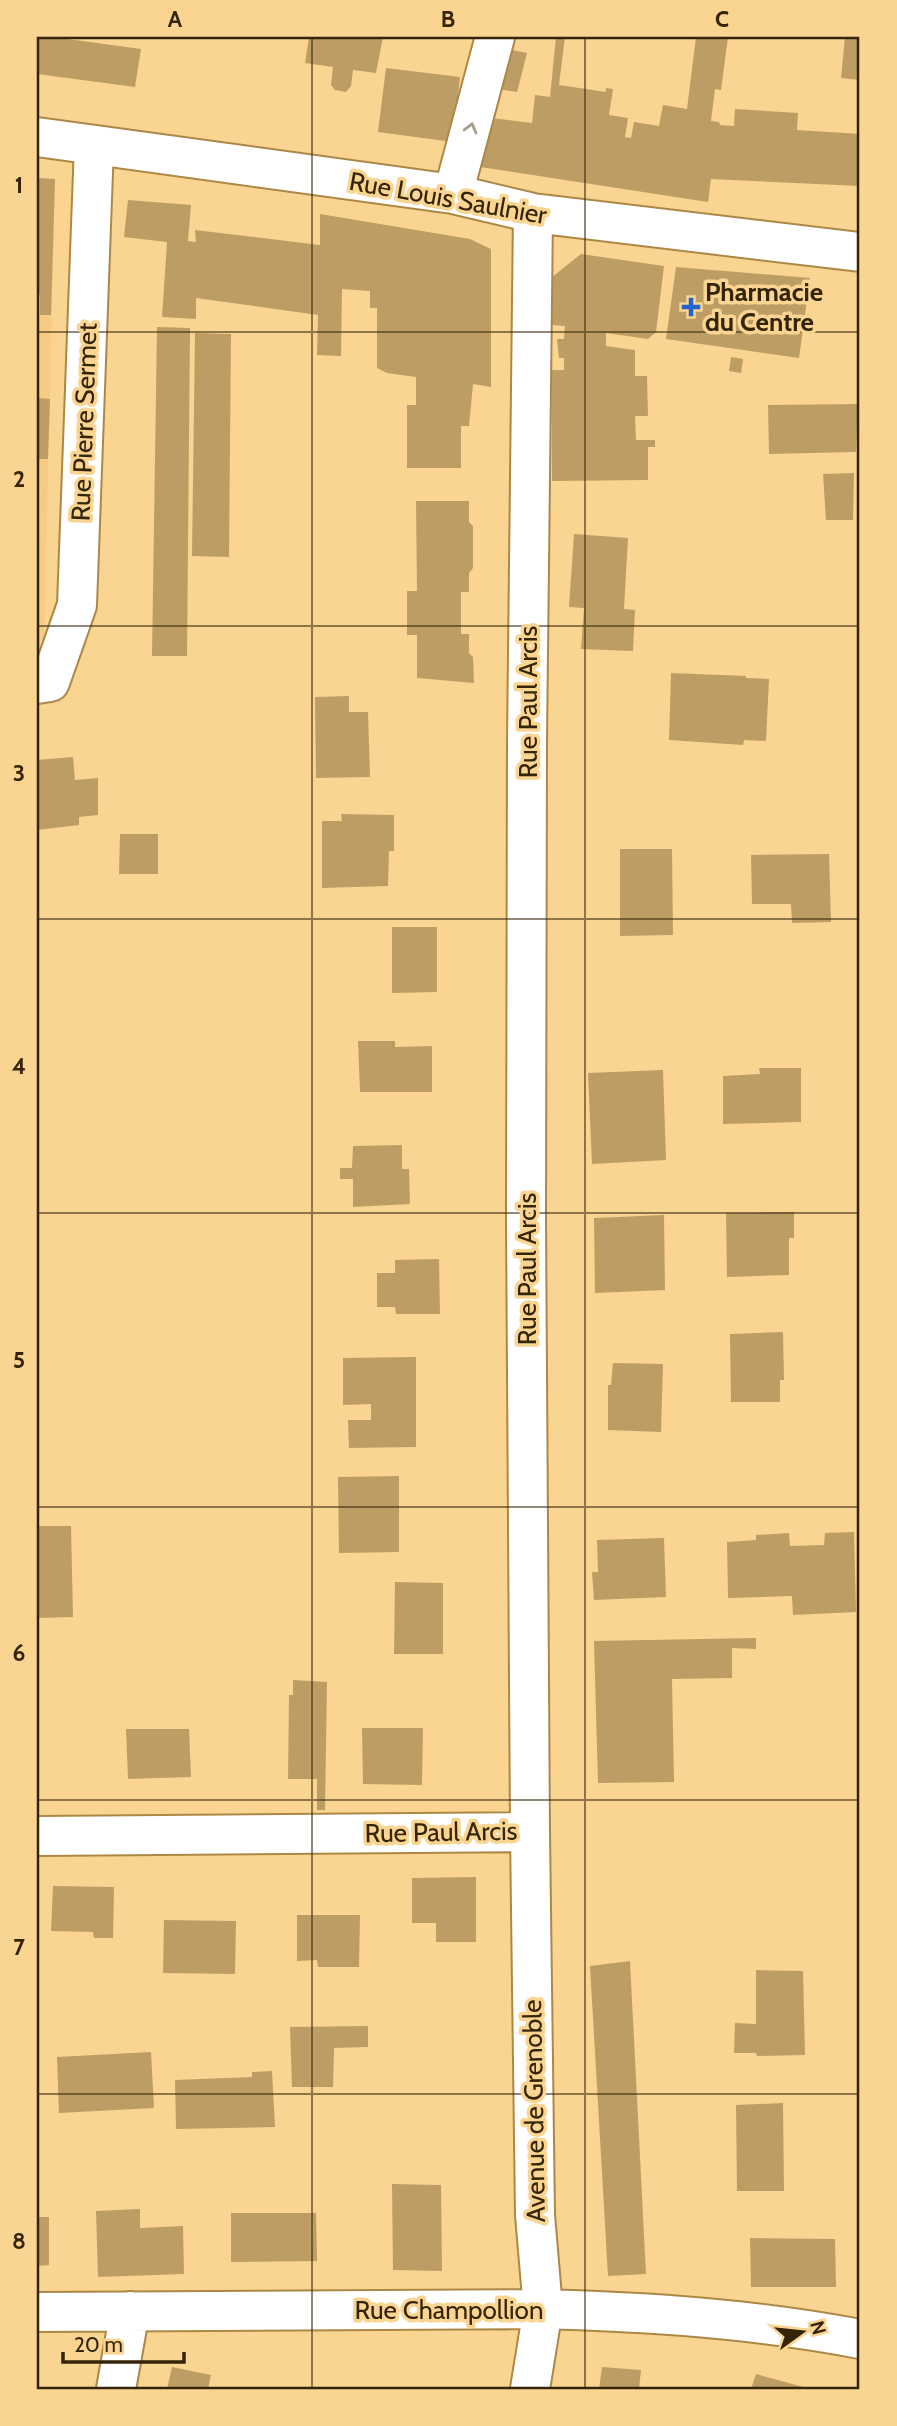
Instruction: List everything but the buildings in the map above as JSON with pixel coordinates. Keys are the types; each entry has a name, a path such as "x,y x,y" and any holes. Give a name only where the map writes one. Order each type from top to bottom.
{"street":[{"path":"453,194 495,37"},
{"name":"Rue Louis Saulnier","path":"37,137 453,194 533,213 860,252"},
{"name":"Rue Pierre Sermet","path":"37,684 50,682 77,605 94,145"},
{"name":"Rue Paul Arcis","path":"37,1836 530,1832 526,1220 527,741 533,213"},
{"name":"Avenue de Grenoble","path":"530,1832 535,2216 544,2309 530,2389"},
{"name":"Rue Champollion","path":"37,2312 544,2309 627,2312 807,2329 860,2339"},
{"path":"116,2389 130,2311"}],"shaded area":[{"path":"37,178 55,179 44,640 37,639"}],"place":[{"name":"Pharmacie du Centre","path":"691,307"}]}
